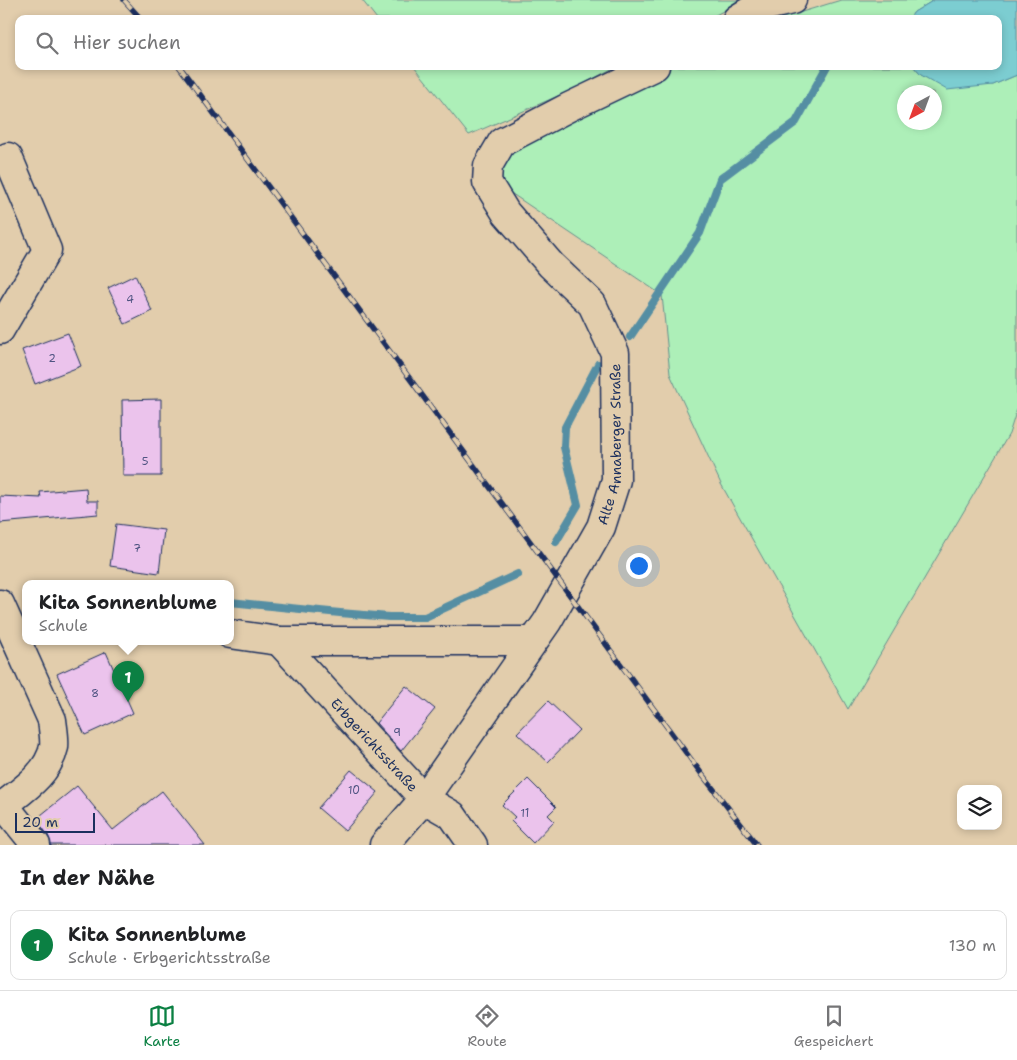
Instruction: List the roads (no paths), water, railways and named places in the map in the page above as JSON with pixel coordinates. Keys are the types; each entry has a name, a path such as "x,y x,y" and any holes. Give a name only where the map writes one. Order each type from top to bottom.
{"street":[{"path":"743,15 753,9 792,0"},
{"name":"Alte Annaberger Straße","path":"384,845 424,799 540,631 601,527 616,480 615,353 592,304 551,265 506,213 487,182 488,166 502,142 568,107 647,70"},
{"path":"0,330 47,250 8,157"},
{"path":"0,603 22,606"},
{"path":"0,603 52,720 54,748 43,771 35,780 3,804 36,845"},
{"path":"234,635 279,641 540,631"},
{"name":"Erbgerichtsstraße","path":"279,641 424,799 452,815 473,845"}],"water":[{"path":"934,0 1017,0 1017,75 993,85 947,90 942,85 938,85 921,75 917,70 1002,70 1002,15 912,15"}],"waterway":[{"path":"630,337 700,233 720,179 796,122 825,70"},
{"path":"556,542 578,505 564,447 565,427 598,364"},
{"path":"234,602 389,617 425,617 518,574"}],"railway":[{"path":"124,0 137,15"},
{"path":"182,70 701,773 757,845"}],"place":[{"name":"Kita Sonnenblume","path":"128,702"}]}
